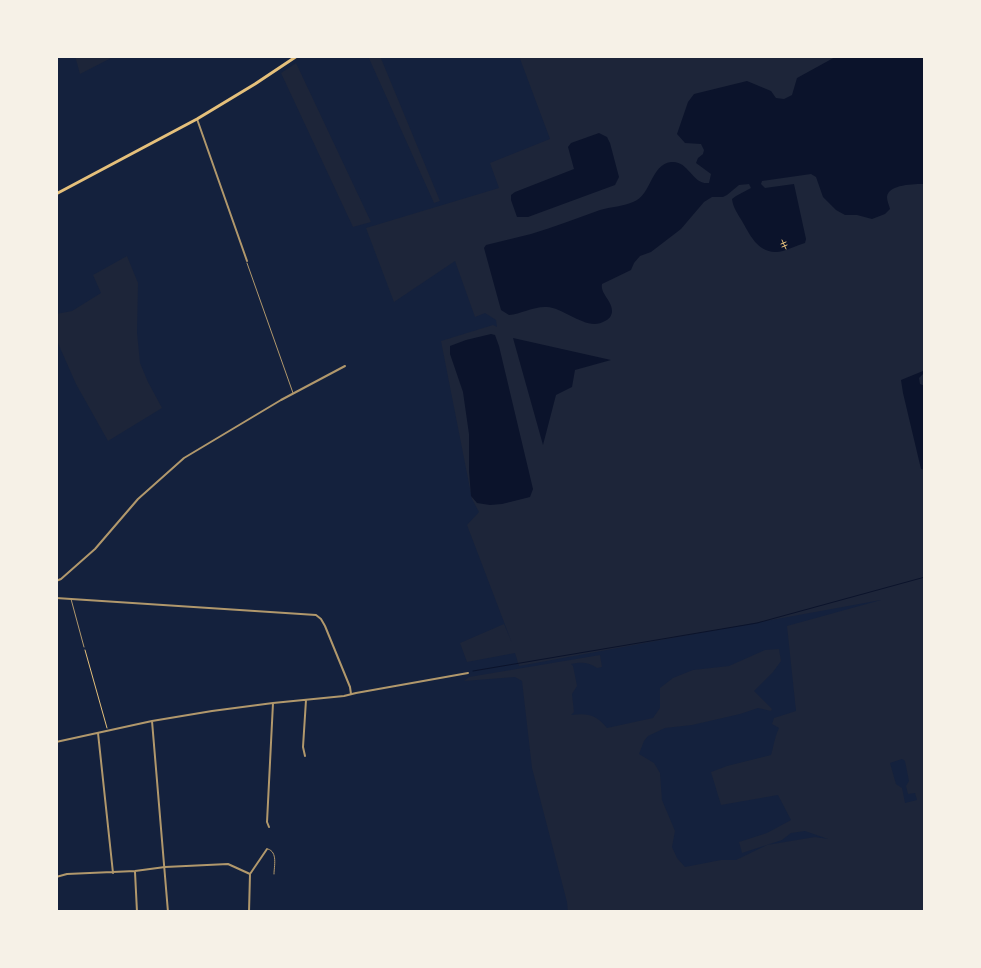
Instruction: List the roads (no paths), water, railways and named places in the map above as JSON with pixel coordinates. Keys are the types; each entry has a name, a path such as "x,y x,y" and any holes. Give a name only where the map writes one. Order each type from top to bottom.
{"main road":[{"path":"56,194 197,119 297,56"}],"street":[{"path":"197,119 247,261"},
{"path":"56,581 62,579 95,549 138,499 184,458 344,366"},
{"path":"56,598 316,615 325,626 350,687 351,694"},
{"path":"56,742 152,721 273,703 344,696 468,674"},
{"path":"306,700 303,748 306,756"},
{"path":"269,827 267,822 273,703"},
{"path":"152,721 168,912"},
{"path":"98,733 113,873"},
{"path":"249,912 250,874 267,849"},
{"path":"56,877 165,867 228,864 250,874"},
{"path":"135,871 137,912"}],"lane":[{"path":"247,261 294,394"},
{"path":"71,599 84,646"},
{"path":"267,849 272,850 275,854 274,874"}],"waterway":[{"path":"473,671 757,623 925,577"}]}
